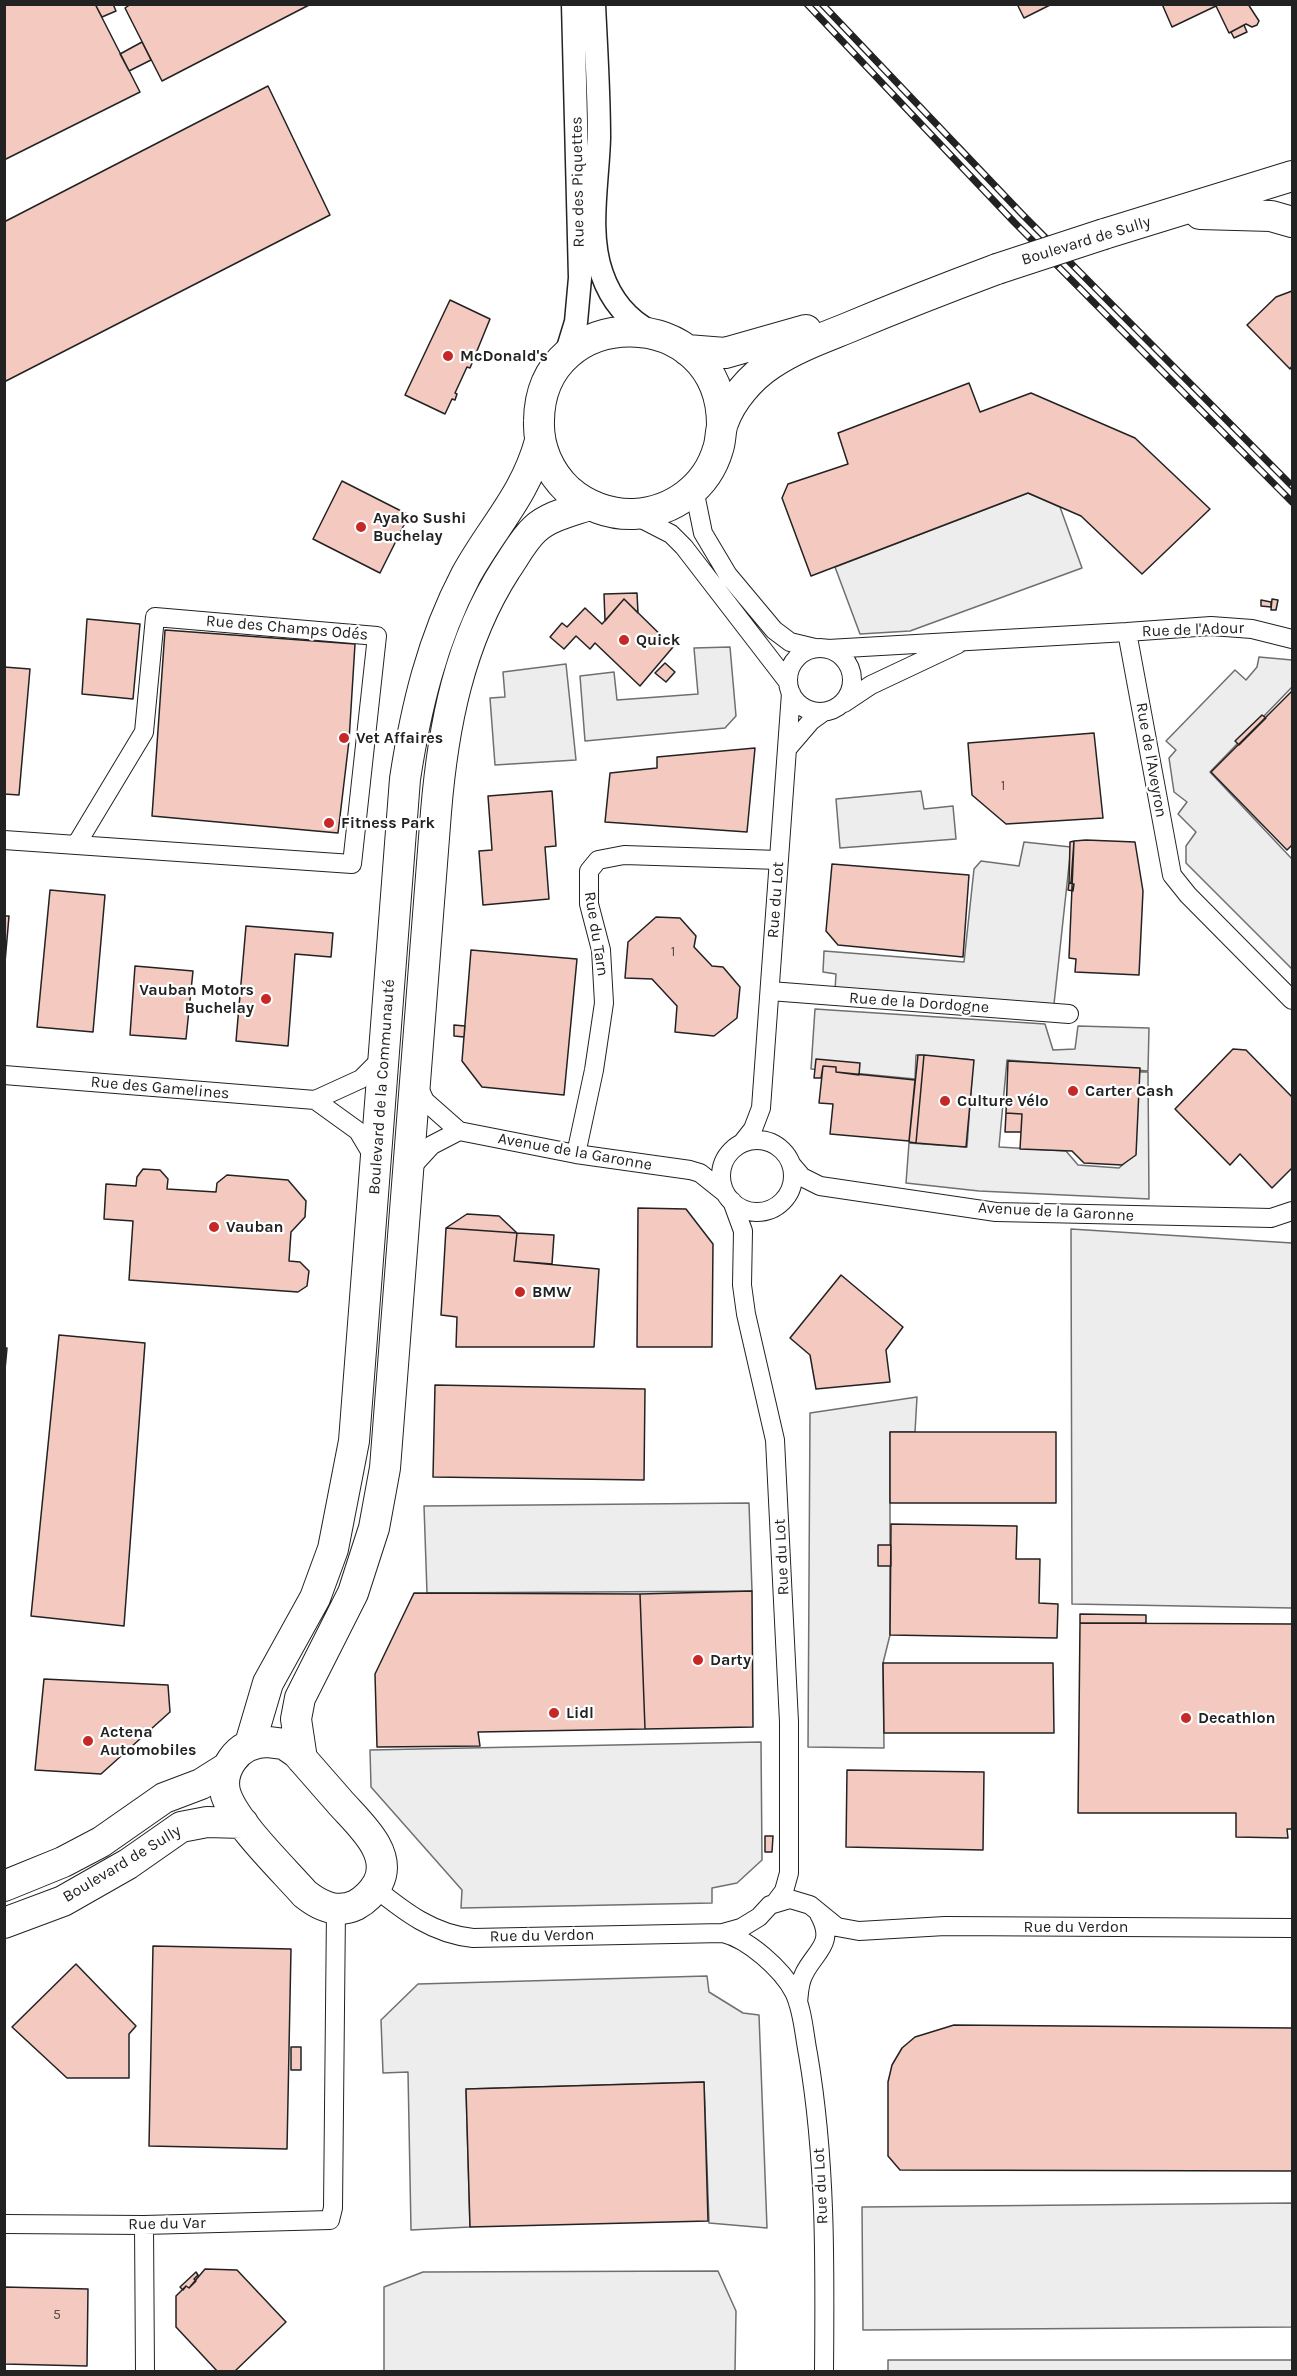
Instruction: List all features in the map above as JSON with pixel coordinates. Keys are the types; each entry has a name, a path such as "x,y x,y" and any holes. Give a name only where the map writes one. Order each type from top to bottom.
{"main road":[{"path":"1255,189 1293,176"},
{"path":"1255,189 1293,184"},
{"name":"Boulevard de Sully","path":"919,298 997,269 1104,234 1255,189"},
{"path":"1176,213 1271,216 1293,222"},
{"path":"687,350 725,353 919,298"},
{"path":"722,425 743,391 771,363 809,344 919,298"},
{"path":"624,330 651,332 670,339 687,350 704,367 715,387 722,409 721,441 713,463 694,489 666,507 633,514 613,513 589,505 573,494 556,476 540,441 539,413 543,393 552,374 565,358 586,342 605,334 624,330"},
{"name":"Boulevard de la Communauté","path":"250,1744 268,1683 315,1598 333,1549 354,1441 405,779 428,663 466,576 530,476 540,441"},
{"name":"Boulevard de la Communauté","path":"302,1759 296,1719 300,1698 352,1593 380,1502 389,1438 414,1080 441,757 459,674 483,609 525,541 542,523 589,505"},
{"path":"228,1767 225,1781 226,1795 243,1823 305,1894 316,1903 336,1909 357,1904 375,1888 382,1868 376,1845 302,1759 284,1744 268,1742 250,1744"},
{"name":"Boulevard de Sully","path":"4,1886 63,1862 101,1842 164,1798 201,1784 228,1767 235,1756 250,1744"},
{"name":"Boulevard de Sully","path":"4,1923 63,1901 128,1864 181,1827 207,1822 243,1823"}],"street":[{"name":"Rue des Piquettes","path":"577,5 599,137 595,237 598,260 602,275 618,304 632,320 651,332"},
{"name":"Rue des Piquettes","path":"565,358 576,322 580,278 577,5"},
{"path":"694,489 703,533 728,575 774,630 790,642 821,648 846,660 852,674 851,690 843,704"},
{"path":"633,514 671,534 684,547 806,709 822,713"},
{"name":"Rue des Champs Odés","path":"4,840 76,845 352,864 377,636 155,616 144,732 76,845"},
{"name":"Rue de l'Adour","path":"1127,632 1211,626 1252,629 1293,639"},
{"path":"789,688 794,661 804,652 821,648 1127,632"},
{"name":"Rue de l'Aveyron","path":"1127,632 1172,875 1188,896 1293,1000"},
{"path":"787,749 811,721 822,713 968,639"},
{"name":"Rue du Lot","path":"761,1108 787,749 789,688"},
{"name":"Rue du Tarn","path":"576,1154 594,1070 604,1003 602,950 589,904 589,871 598,860 624,855 779,860"},
{"name":"Rue de la Dordogne","path":"770,991 1069,1014"},
{"name":"Rue des Gamelines","path":"4,1075 315,1100 361,1079 385,1055"},
{"path":"408,1173 414,1162 432,1145 459,1131 425,1101 414,1080"},
{"path":"315,1100 358,1131 376,1161"},
{"path":"690,1170 726,1157 753,1129 761,1108"},
{"path":"761,1108 764,1124 774,1144"},
{"name":"Avenue de la Garonne","path":"459,1131 576,1154 690,1170"},
{"path":"742,1143 758,1140 774,1144 782,1150 802,1177 820,1186"},
{"path":"726,1157 721,1172 729,1197"},
{"path":"690,1170 700,1173 729,1197 751,1211 778,1204 793,1180 791,1164"},
{"path":"743,1245 753,1224 778,1204 804,1188 820,1186"},
{"name":"Avenue de la Garonne","path":"820,1186 996,1212 1028,1214 1271,1218 1293,1211"},
{"name":"Rue du Lot","path":"729,1197 740,1220 743,1245 742,1285 746,1314 775,1440 789,1722 789,1873"},
{"path":"723,1932 741,1928 759,1917 784,1891 789,1873"},
{"path":"789,1873 798,1894 811,1908 837,1927 859,1931"},
{"name":"Rue du Verdon","path":"375,1888 429,1927 454,1936 723,1932"},
{"path":"774,1903 790,1899 811,1908 825,1932 815,1958 799,1988 798,2003"},
{"name":"Rue du Var","path":"4,2224 144,2225 330,2220 333,2208 336,1909"},
{"path":"759,1917 754,1937 759,1952"},
{"name":"Rue du Verdon","path":"859,1931 945,1926 1293,1928"},
{"path":"775,1967 790,1970 815,1958 859,1931"},
{"path":"723,1932 737,1936 775,1967 789,1985 798,2003"},
{"name":"Rue du Lot","path":"798,2003 816,2105 820,2152 824,2372"},
{"path":"144,2225 145,2372"}],"shaded area":[{"path":"1028,493 1060,507 1082,568 910,631 860,634 835,567"},
{"path":"730,647 736,716 725,728 585,741 580,676 614,672 617,700 698,694 694,648"},
{"path":"1259,657 1292,660 1292,687 1210,772 1292,859 1292,969 1186,863 1186,846 1196,832 1178,814 1187,802 1174,792 1169,758 1176,750 1166,741 1235,670 1246,680 1257,667"},
{"path":"566,664 576,760 495,765 490,698 505,697 503,672"},
{"path":"921,791 924,809 953,806 956,839 840,848 836,799"},
{"path":"1024,842 1071,847 1054,1004 835,990 836,974 823,972 824,951 964,962 974,869 981,861 1019,866"},
{"path":"815,1009 1045,1024 1053,1050 1075,1049 1078,1026 1149,1028 1148,1071 1007,1060 999,1147 1066,1151 1078,1165 1119,1168 1131,1157 1136,1072 1148,1072 1149,1199 979,1191 906,1183 909,1143 967,1147 973,1060 916,1055 915,1079 811,1069"},
{"path":"1071,1229 1292,1243 1292,1608 1072,1604"},
{"path":"917,1397 915,1432 890,1432 890,1635 883,1663 884,1748 808,1747 810,1413"},
{"path":"749,1503 752,1591 427,1593 424,1506"},
{"path":"761,1742 762,1860 737,1883 712,1888 712,1903 461,1908 462,1890 371,1787 370,1750"},
{"path":"707,1976 709,1992 743,2013 759,2015 767,2228 709,2223 704,2082 466,2089 470,2227 411,2230 408,2072 383,2073 381,2020 418,1984"},
{"path":"1292,2203 1292,2327 863,2330 862,2207"},
{"path":"718,2271 736,2311 735,2371 384,2371 384,2287 423,2272"},
{"path":"888,2360 1292,2360 1292,2371 888,2372"}],"building":[{"path":"4,4 95,4 140,92 4,160"},
{"path":"95,4 113,4 116,11 102,17"},
{"path":"131,4 311,4 162,81 125,8"},
{"path":"1017,4 1052,4 1024,18"},
{"path":"1162,4 1248,4 1259,21 1252,27 1246,24 1229,33 1216,6 1172,27"},
{"path":"1244,25 1247,32 1234,38 1231,32"},
{"path":"142,42 151,60 129,71 120,54"},
{"path":"268,86 330,215 4,382 4,222"},
{"path":"1292,291 1292,366 1290,369 1247,325 1276,297"},
{"path":"450,300 490,319 470,368 467,367 455,393 457,394 455,400 452,399 445,414 405,395"},
{"path":"969,383 980,412 1031,393 1135,438 1210,509 1142,574 1081,516 1028,493 811,576 782,498 788,484 848,464 838,433"},
{"name":"Ayako Sushi Buchelay","path":"342,481 409,515 380,573 313,539"},
{"path":"637,593 638,613 624,599 605,621 604,594"},
{"name":"Quick","path":"624,599 673,647 640,686 595,643 590,649 576,636 564,649 550,637 562,623 567,627 585,608 602,624"},
{"path":"1272,599 1278,600 1276,610 1271,610"},
{"path":"1261,600 1271,602 1271,607 1261,606"},
{"path":"87,619 140,624 133,699 82,694"},
{"path":"165,630 355,644 349,741 338,833 152,816"},
{"path":"665,663 675,672 666,682 655,673"},
{"path":"4,667 30,669 19,795 4,794"},
{"path":"1292,691 1292,845 1287,850 1211,772"},
{"path":"1262,715 1266,718 1239,745 1235,741"},
{"path":"1094,733 1103,818 1006,824 972,795 968,743"},
{"path":"755,748 747,832 605,822 610,773 657,768 657,757"},
{"path":"552,791 556,846 545,847 549,899 483,905 479,851 492,850 488,796"},
{"path":"1074,841 1135,842 1143,891 1139,975 1075,972 1076,959 1069,958"},
{"path":"1074,841 1071,883 1069,883 1070,842"},
{"path":"832,864 969,875 963,957 838,945 826,931"},
{"path":"1069,883 1074,884 1073,891 1068,890"},
{"path":"50,890 105,895 93,1032 37,1027"},
{"path":"4,916 9,916 4,974"},
{"path":"656,917 680,918 696,936 694,947 712,966 723,967 740,987 737,1018 714,1036 675,1032 677,1006 652,979 625,978 628,942"},
{"name":"Vauban Motors Buchelay","path":"246,926 333,933 331,957 295,954 288,1046 236,1041"},
{"path":"471,950 577,959 564,1095 482,1087 462,1061"},
{"path":"135,966 193,971 186,1039 130,1035"},
{"path":"454,1025 465,1026 464,1037 454,1036"},
{"path":"1233,1049 1246,1050 1292,1097 1292,1168 1272,1188 1240,1154 1230,1165 1175,1109"},
{"path":"918,1055 924,1055 916,1143 909,1142"},
{"name":"Culture Vélo","path":"924,1055 974,1060 966,1147 916,1143"},
{"path":"816,1059 860,1063 859,1075 836,1072 836,1067 823,1066 821,1078 814,1078"},
{"name":"Carter Cash","path":"1008,1061 1140,1068 1136,1155 1122,1165 1084,1163 1072,1151 1020,1149 1022,1114 1006,1113"},
{"path":"823,1066 836,1067 836,1072 915,1080 909,1141 830,1134 833,1104 819,1103"},
{"path":"1006,1113 1022,1114 1021,1132 1005,1132"},
{"name":"Vauban","path":"143,1169 160,1170 168,1179 167,1189 216,1192 217,1183 227,1175 288,1180 306,1201 305,1217 291,1232 289,1261 300,1262 309,1271 307,1286 298,1292 129,1280 133,1221 104,1219 106,1184 136,1186 137,1177"},
{"path":"638,1208 686,1209 713,1244 712,1347 637,1347"},
{"path":"467,1214 499,1216 517,1233 446,1228"},
{"name":"BMW","path":"446,1228 517,1233 514,1261 599,1269 594,1347 456,1347 457,1317 441,1315"},
{"path":"517,1233 554,1235 552,1264 514,1261"},
{"path":"841,1275 903,1327 886,1350 890,1382 816,1389 810,1355 790,1338"},
{"path":"59,1335 145,1343 124,1626 31,1616"},
{"path":"4,1348 7,1348 4,1380"},
{"path":"435,1385 645,1389 644,1480 433,1477"},
{"path":"890,1432 1056,1432 1056,1503 890,1503"},
{"path":"891,1524 1017,1526 1016,1559 1040,1559 1039,1603 1058,1604 1057,1638 890,1635"},
{"path":"878,1545 891,1545 891,1566 878,1566"},
{"name":"Darty","path":"752,1591 753,1727 645,1729 640,1594"},
{"path":"414,1593 640,1594 645,1729 478,1732 480,1746 377,1747 375,1674"},
{"path":"1080,1614 1146,1615 1146,1623 1080,1623"},
{"name":"Decathlon","path":"1080,1623 1292,1624 1292,1829 1287,1829 1288,1838 1236,1837 1236,1813 1078,1813"},
{"path":"883,1663 1053,1663 1054,1733 884,1733"},
{"name":"Actena Automobiles","path":"44,1679 168,1685 170,1712 101,1774 35,1770"},
{"path":"847,1770 984,1772 983,1850 846,1847"},
{"path":"765,1836 773,1836 772,1852 765,1852"},
{"path":"153,1946 291,1949 287,2149 149,2146"},
{"path":"76,1964 136,2026 129,2034 129,2078 67,2078 12,2027"},
{"path":"954,2025 1292,2028 1292,2171 900,2170 888,2156 888,2082 892,2065 902,2048 915,2037"},
{"path":"291,2047 301,2047 301,2070 291,2070"},
{"path":"704,2082 708,2221 470,2227 466,2089"},
{"path":"205,2269 237,2270 286,2322 234,2372 218,2372 176,2327 176,2296 186,2286 189,2288"},
{"path":"196,2272 198,2275 194,2279 196,2281 183,2290 180,2287"},
{"path":"4,2287 88,2289 87,2366 4,2364"}],"railway":[{"path":"807,4 1014,222 1292,502"},
{"path":"822,4 1022,214 1292,486"}],"place":[{"name":"McDonald's","path":"448,356"},
{"name":"Ayako Sushi Buchelay","path":"361,527"},
{"name":"Quick","path":"624,640"},
{"name":"Vet Affaires","path":"344,738"},
{"name":"Fitness Park","path":"329,823"},
{"name":"Vauban Motors Buchelay","path":"266,999"},
{"name":"Carter Cash","path":"1073,1091"},
{"name":"Culture Vélo","path":"945,1101"},
{"name":"Vauban","path":"214,1227"},
{"name":"BMW","path":"520,1292"},
{"name":"Darty","path":"698,1660"},
{"name":"Lidl","path":"554,1713"},
{"name":"Decathlon","path":"1186,1718"},
{"name":"Actena Automobiles","path":"88,1741"}]}
